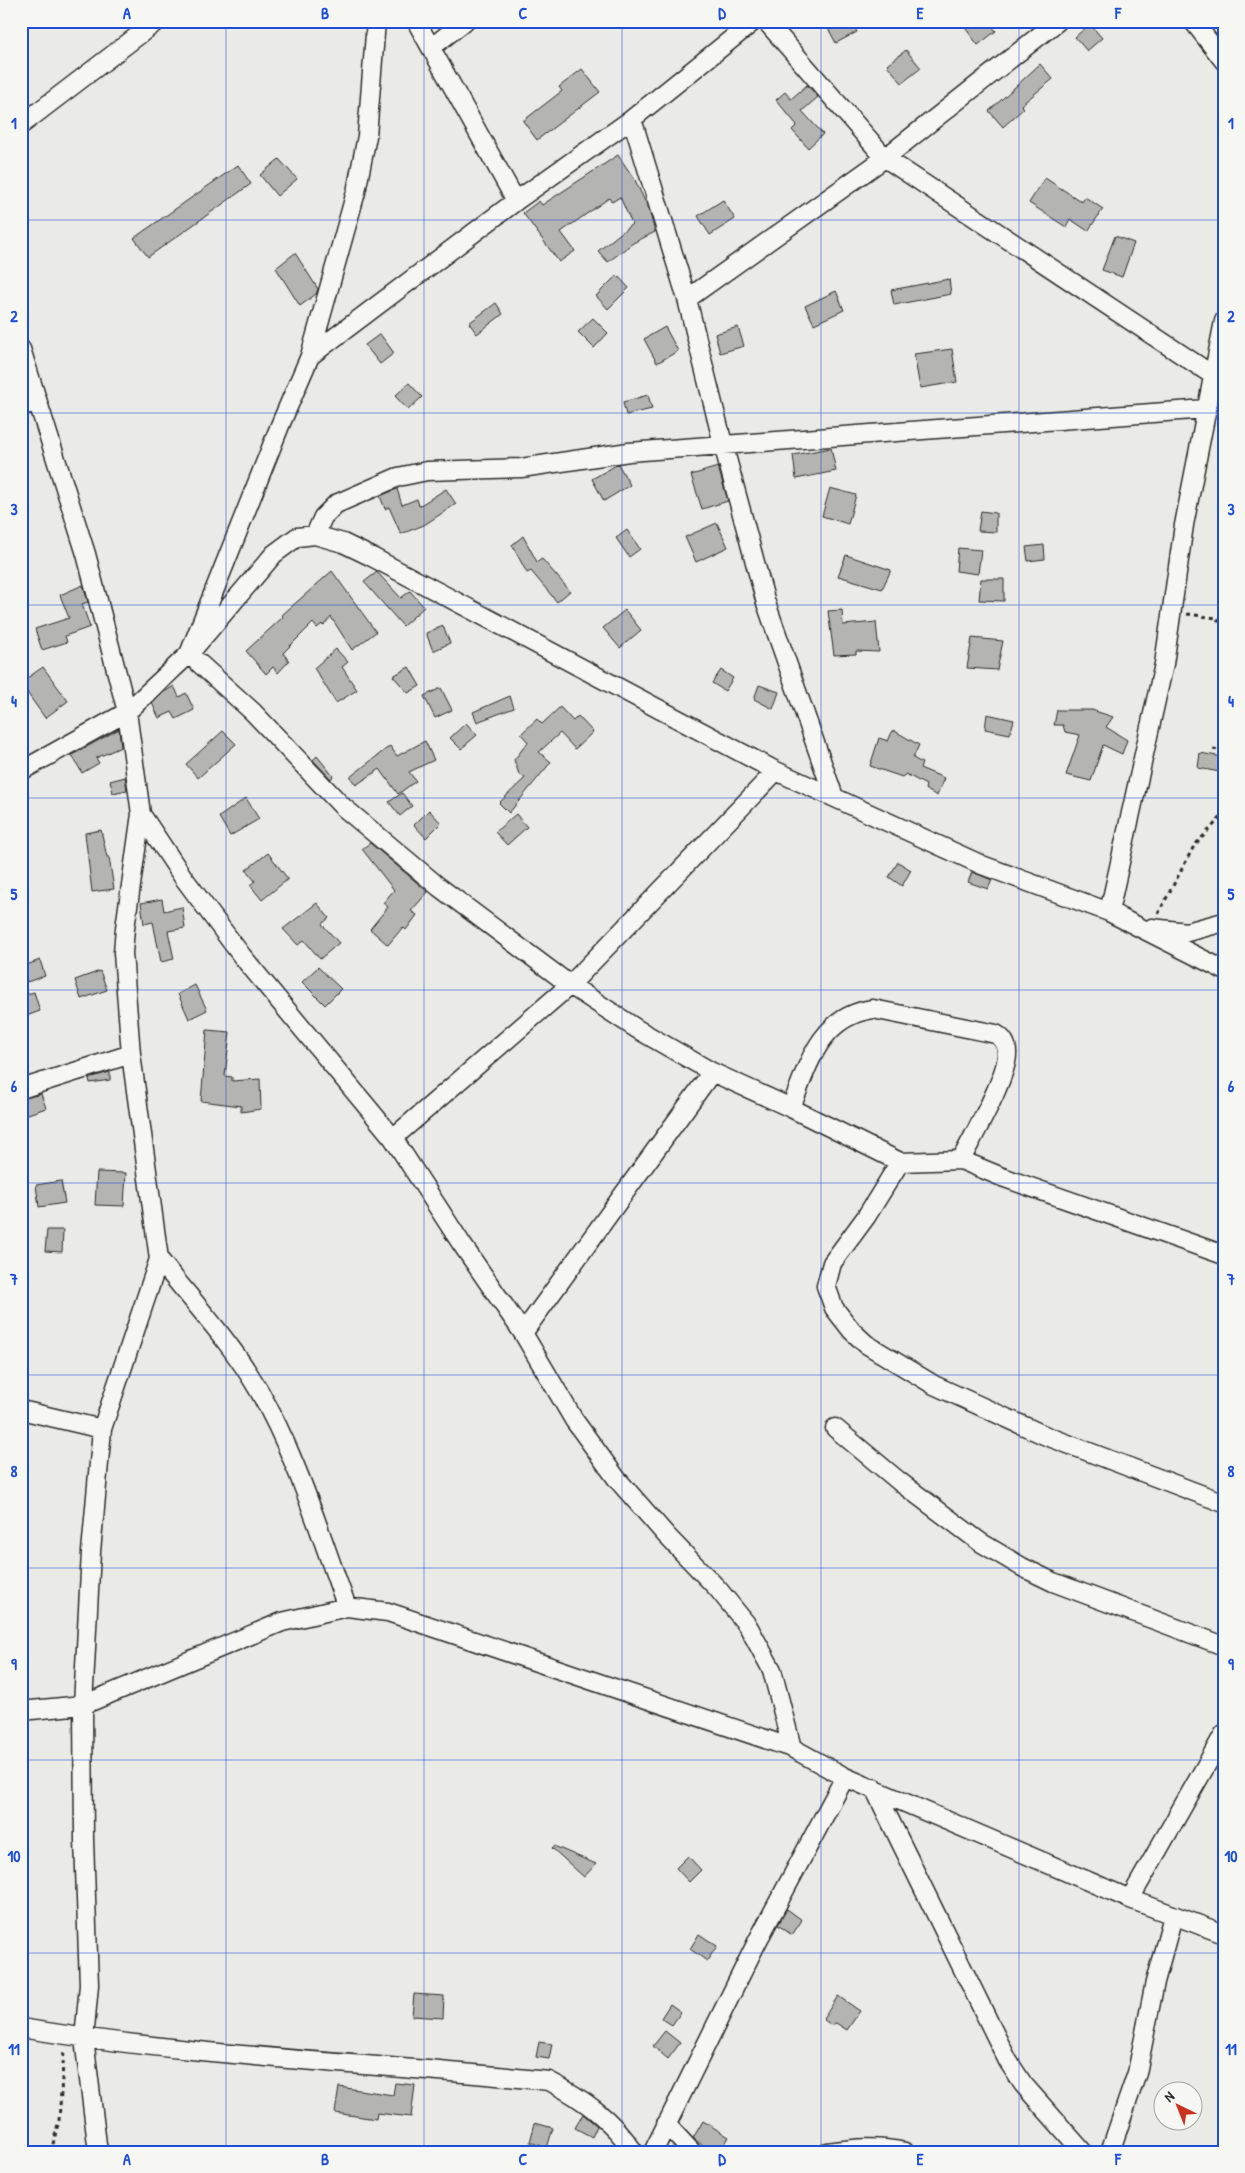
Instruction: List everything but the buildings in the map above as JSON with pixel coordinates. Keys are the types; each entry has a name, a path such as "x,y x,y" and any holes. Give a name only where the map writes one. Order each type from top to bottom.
{"street":[{"path":"21,125 157,21"},
{"path":"189,654 310,356 356,192 367,136 376,21"},
{"path":"416,21 516,202"},
{"path":"432,47 465,21"},
{"path":"310,356 516,202 632,119 754,21"},
{"path":"766,21 885,158 1219,377"},
{"path":"687,299 885,158 1058,21"},
{"path":"1193,21 1224,61"},
{"path":"632,119 687,299 723,444 766,603 834,797"},
{"path":"1109,912 1164,664 1184,525 1206,410 1219,377 1224,322"},
{"path":"21,349 29,404 86,554 128,712 141,814 125,928 124,953 131,1054 159,1259 102,1429 91,1552 83,1704 84,1840 89,1985 84,2039 98,2152"},
{"path":"315,535 323,517 336,504 398,477 426,471 522,468 629,452 723,444 1206,410"},
{"path":"21,771 128,712 189,654 274,554 297,537 315,535 343,544 372,557 776,771 982,865 1152,928 1188,932 1224,922"},
{"path":"189,654 253,712 342,806 439,887 570,985 637,1028 712,1072 791,1108 900,1162 961,1160 1002,1177 1224,1255"},
{"path":"393,1138 570,985 776,771"},
{"path":"141,814 183,877 242,956 393,1138 461,1243 523,1333 574,1420 617,1479 666,1535 718,1589 748,1626 772,1670 792,1748"},
{"path":"1109,912 1224,970"},
{"path":"791,1108 813,1052 827,1033 841,1020 856,1011 873,1009 996,1034 1005,1042 1008,1051 1003,1075 961,1160"},
{"path":"21,1089 131,1054"},
{"path":"523,1333 712,1072"},
{"path":"900,1162 866,1217 832,1263 826,1286 834,1308 852,1331 866,1344 934,1385 1044,1435 1224,1503"},
{"path":"159,1259 228,1346 257,1388 283,1438 347,1607"},
{"path":"21,1410 102,1429"},
{"path":"835,1428 900,1482 972,1536 1022,1567 1053,1582 1224,1646"},
{"path":"21,1711 83,1704 282,1622 347,1607 388,1612 792,1748 845,1777 1130,1899 1224,1934"},
{"path":"1130,1899 1224,1734"},
{"path":"653,2152 757,1942 845,1777"},
{"path":"874,1788 1008,2061 1023,2084 1083,2152"},
{"path":"1110,2152 1137,2073 1155,1982 1173,1916"},
{"path":"21,2028 84,2039 266,2058 549,2081 574,2094 599,2112 620,2132 634,2152"},
{"path":"666,2124 692,2152"},
{"path":"828,2152 855,2148 885,2148 905,2152"}],"path":[{"path":"1172,612 1224,619"},
{"path":"1217,618 1224,628"},
{"path":"1213,749 1224,751"},
{"path":"1152,928 1165,898 1194,846 1224,814"},
{"path":"51,2152 59,2120 65,2036"}]}
